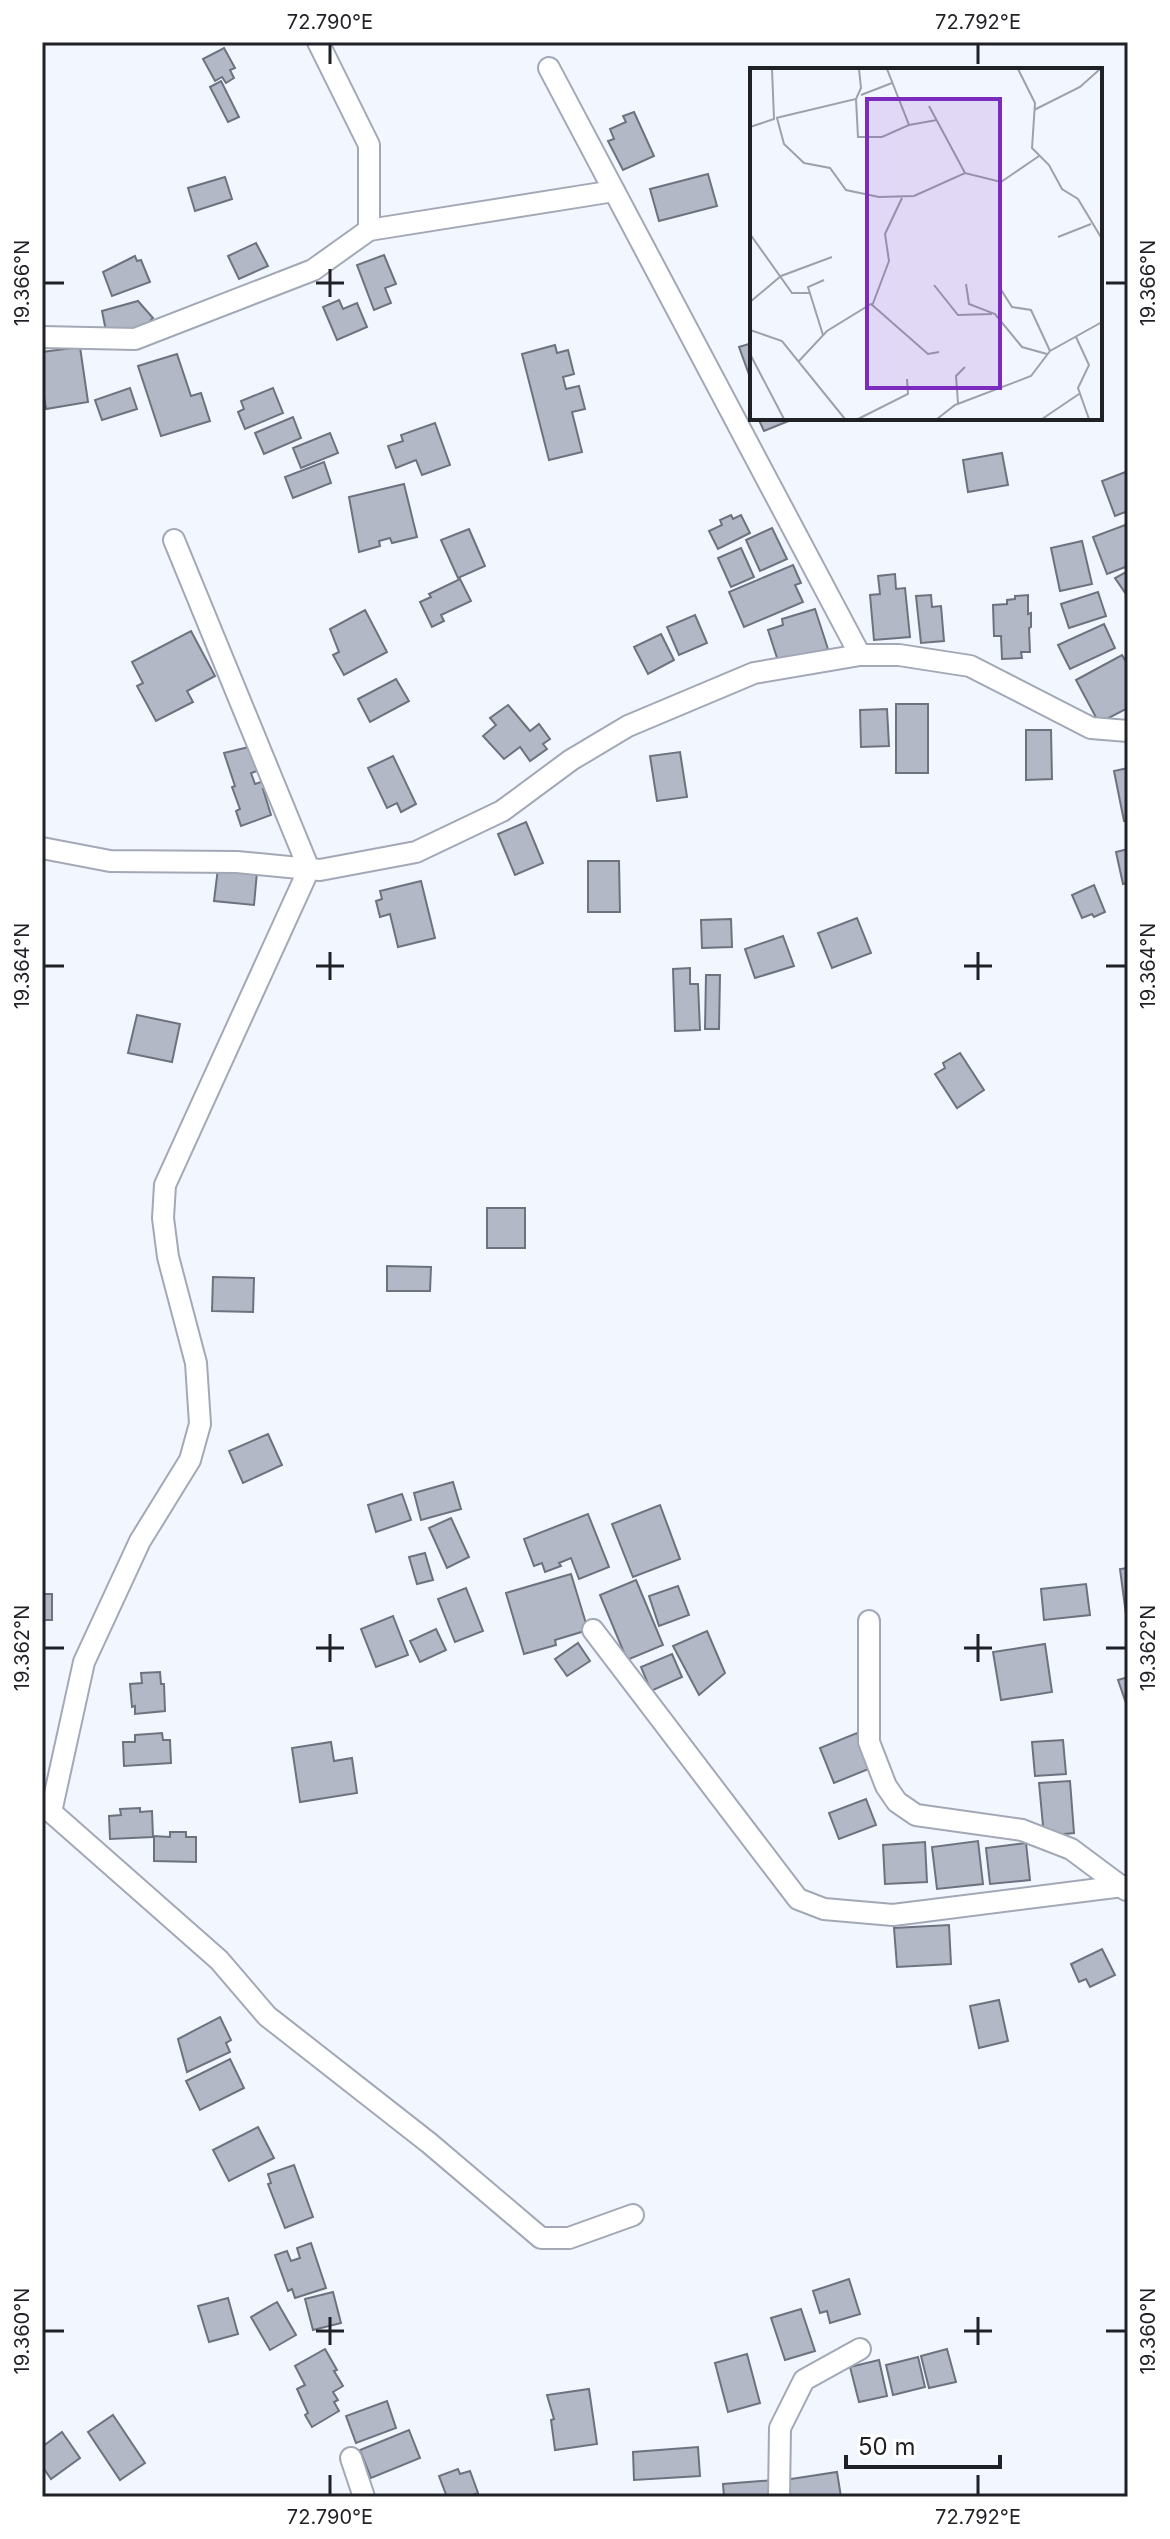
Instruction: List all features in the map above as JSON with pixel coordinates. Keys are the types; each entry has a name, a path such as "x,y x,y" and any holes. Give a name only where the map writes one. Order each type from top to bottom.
{"street":[{"path":"318,42 369,145 369,230"},
{"path":"549,68 860,655"},
{"path":"42,337 135,339 313,270 369,230 614,191"},
{"path":"174,540 309,869 165,1185 163,1218 168,1257 196,1363 200,1424 190,1460 140,1541 84,1662 46,1808 219,1960 267,2016 428,2142 541,2238 569,2238 633,2215"},
{"path":"42,848 110,861 237,862 320,870 416,852 502,811 571,760 628,726 754,673 860,655 899,655 970,666 1091,728 1128,731"},
{"path":"869,1621 869,1742 886,1786 897,1802 916,1815 1022,1830 1071,1849 1125,1890"},
{"path":"593,1630 798,1899 824,1909 893,1915 1125,1890"},
{"path":"779,2497 780,2428 804,2380 860,2349"},
{"path":"351,2458 364,2497"}],"building":[{"path":"224,48 235,68 230,70 234,78 226,83 222,77 215,81 203,59"},
{"path":"221,81 239,117 228,122 210,87"},
{"path":"634,112 654,156 623,170 608,141 614,139 610,129 626,122 623,116"},
{"path":"708,174 717,206 659,221 650,189"},
{"path":"225,177 232,199 195,211 188,188"},
{"path":"256,243 268,266 239,279 228,256"},
{"path":"384,255 396,284 385,288 391,303 374,310 357,265"},
{"path":"135,256 137,261 141,260 150,282 112,296 103,272"},
{"path":"339,300 343,309 357,303 367,327 337,340 323,307"},
{"path":"138,301 153,318 143,329 107,336 102,311"},
{"path":"750,344 750,377 739,347"},
{"path":"555,345 557,353 568,350 574,374 563,377 566,389 579,386 585,409 572,412 582,452 549,460 522,354"},
{"path":"80,347 88,402 46,409 42,352"},
{"path":"177,354 191,396 201,393 210,421 161,436 138,366"},
{"path":"130,388 137,409 102,420 95,400"},
{"path":"273,388 283,413 245,429 238,412 244,409 241,401"},
{"path":"293,417 301,438 264,454 255,433"},
{"path":"759,420 791,420 764,431"},
{"path":"435,423 450,465 422,475 416,460 396,468 388,446 403,441 401,435"},
{"path":"330,433 338,453 301,468 293,448"},
{"path":"1002,453 1008,485 968,492 963,460"},
{"path":"324,462 331,483 293,498 285,477"},
{"path":"1128,471 1128,511 1115,516 1102,481"},
{"path":"404,484 417,537 392,543 390,538 379,541 380,546 359,552 349,497"},
{"path":"731,515 733,519 741,515 750,533 718,549 709,531 722,525 720,520"},
{"path":"1125,525 1128,566 1107,574 1093,537"},
{"path":"772,528 787,559 760,571 746,540"},
{"path":"469,529 485,566 458,578 441,540"},
{"path":"1082,541 1092,584 1060,591 1051,548"},
{"path":"741,548 754,577 731,587 718,558"},
{"path":"793,565 801,583 795,585 803,602 744,627 729,592"},
{"path":"1128,571 1128,597 1115,578"},
{"path":"895,574 896,589 905,588 910,637 874,640 870,595 880,594 878,576"},
{"path":"460,579 471,601 441,615 444,621 432,627 420,602 431,597 429,594"},
{"path":"1098,592 1106,616 1069,628 1061,604"},
{"path":"931,595 932,607 941,606 944,641 921,643 916,596"},
{"path":"1028,595 1030,652 1021,652 1022,658 1002,659 1001,636 994,636 993,605 1007,604 1007,600 1015,599 1015,596"},
{"path":"815,609 828,649 779,664 768,630 783,625 782,619"},
{"path":"365,610 387,652 344,675 333,655 339,652 330,629"},
{"path":"695,615 707,643 679,655 667,627"},
{"path":"1104,624 1115,648 1070,669 1058,645"},
{"path":"191,631 215,676 187,691 193,702 156,721 137,686 143,683 132,662"},
{"path":"661,634 674,660 648,674 634,647"},
{"path":"1122,655 1128,665 1128,708 1099,723 1076,680"},
{"path":"396,679 409,701 370,722 358,699"},
{"path":"896,704 928,704 928,773 896,773"},
{"path":"508,705 530,731 539,724 550,739 543,744 547,749 530,761 520,747 504,759 483,736 496,725 490,718"},
{"path":"887,709 889,746 861,747 860,710"},
{"path":"1026,730 1051,730 1052,779 1026,780"},
{"path":"253,746 260,770 251,773 255,784 264,781 266,788 263,789 271,815 241,826 236,811 240,809 232,787 235,786 224,753"},
{"path":"680,752 687,797 657,801 650,756"},
{"path":"393,756 416,804 401,812 397,803 387,808 368,768"},
{"path":"1128,768 1128,820 1124,821 1114,771"},
{"path":"526,822 543,863 515,875 498,834"},
{"path":"1128,849 1128,883 1123,884 1116,852"},
{"path":"588,861 619,861 620,912 588,912"},
{"path":"218,868 257,872 254,905 214,901"},
{"path":"421,881 435,938 398,947 390,914 380,917 376,901 382,899 380,891"},
{"path":"1094,885 1105,912 1082,918 1072,895"},
{"path":"857,918 871,953 832,968 818,933"},
{"path":"731,919 732,947 702,948 701,920"},
{"path":"783,936 794,966 755,978 745,949"},
{"path":"690,968 690,984 698,984 700,1030 675,1031 673,969"},
{"path":"706,975 720,975 719,1029 705,1029"},
{"path":"137,1015 180,1024 172,1062 128,1053"},
{"path":"960,1053 984,1090 957,1108 935,1074 945,1068 943,1063"},
{"path":"487,1208 525,1208 525,1248 487,1248"},
{"path":"387,1266 431,1267 430,1291 387,1291"},
{"path":"213,1277 254,1278 253,1312 212,1311"},
{"path":"268,1434 282,1465 243,1483 229,1451"},
{"path":"453,1482 461,1509 421,1520 414,1493"},
{"path":"402,1494 411,1520 376,1532 368,1505"},
{"path":"660,1505 680,1559 633,1577 612,1524"},
{"path":"588,1514 609,1567 579,1579 571,1558 545,1572 542,1563 534,1566 524,1539"},
{"path":"451,1518 469,1557 447,1568 429,1528"},
{"path":"425,1553 433,1580 417,1584 409,1557"},
{"path":"1128,1568 1128,1621 1127,1622 1120,1569"},
{"path":"571,1574 588,1630 555,1640 556,1645 524,1654 506,1593"},
{"path":"636,1580 663,1645 627,1660 600,1595"},
{"path":"1086,1584 1090,1615 1044,1620 1041,1589"},
{"path":"678,1586 689,1615 659,1626 649,1596"},
{"path":"466,1588 483,1631 455,1642 438,1599"},
{"path":"42,1594 52,1594 52,1620 42,1620"},
{"path":"393,1616 408,1655 376,1667 361,1629"},
{"path":"436,1629 446,1650 420,1662 410,1641"},
{"path":"707,1631 725,1673 699,1695 673,1646"},
{"path":"578,1643 590,1661 567,1676 555,1659"},
{"path":"1045,1644 1052,1692 1001,1700 993,1652"},
{"path":"672,1654 682,1677 651,1691 641,1667"},
{"path":"160,1672 161,1684 164,1684 165,1711 135,1714 130,1684 142,1683 141,1673"},
{"path":"1128,1677 1128,1709 1118,1680"},
{"path":"162,1733 163,1740 170,1740 171,1763 124,1766 123,1742 135,1742 135,1735"},
{"path":"857,1733 871,1768 834,1783 820,1748"},
{"path":"1063,1740 1066,1774 1035,1776 1032,1742"},
{"path":"331,1742 334,1761 352,1758 357,1793 300,1802 292,1748"},
{"path":"1070,1781 1074,1833 1044,1836 1039,1783"},
{"path":"866,1799 876,1825 839,1839 829,1813"},
{"path":"140,1808 140,1812 152,1811 153,1837 110,1839 109,1816 121,1815 120,1809"},
{"path":"170,1832 186,1832 186,1837 196,1837 196,1862 154,1861 154,1836 170,1837"},
{"path":"978,1841 983,1884 937,1889 932,1847"},
{"path":"925,1842 927,1882 885,1884 883,1845"},
{"path":"1026,1843 1030,1880 990,1884 986,1848"},
{"path":"949,1925 951,1964 897,1967 894,1928"},
{"path":"1102,1949 1115,1975 1090,1987 1086,1979 1079,1982 1071,1964"},
{"path":"999,2000 1008,2041 979,2048 970,2006"},
{"path":"220,2017 231,2040 226,2043 230,2052 187,2072 178,2039"},
{"path":"230,2059 244,2088 200,2110 186,2081"},
{"path":"258,2127 274,2158 229,2181 213,2150"},
{"path":"294,2165 313,2217 285,2228 268,2184 271,2183 268,2174"},
{"path":"311,2243 326,2288 295,2298 292,2289 288,2291 275,2255 287,2251 291,2261 300,2258 297,2248"},
{"path":"849,2279 860,2314 830,2323 827,2311 820,2313 813,2291"},
{"path":"333,2292 341,2323 313,2330 305,2299"},
{"path":"228,2298 238,2334 209,2342 198,2306"},
{"path":"277,2302 296,2335 270,2350 251,2317"},
{"path":"801,2309 815,2351 785,2360 771,2318"},
{"path":"325,2349 343,2386 333,2392 339,2411 312,2427 297,2389 305,2385 295,2366"},
{"path":"947,2349 956,2382 929,2388 921,2356"},
{"path":"747,2354 760,2403 728,2412 715,2363"},
{"path":"918,2357 925,2387 893,2395 886,2365"},
{"path":"879,2360 887,2396 859,2402 850,2367"},
{"path":"589,2389 597,2444 555,2450 551,2420 554,2419 547,2395"},
{"path":"387,2401 396,2428 356,2443 346,2416"},
{"path":"113,2415 145,2463 120,2480 88,2432"},
{"path":"409,2430 420,2458 371,2478 360,2450"},
{"path":"62,2432 80,2458 51,2479 42,2466 42,2447"},
{"path":"698,2447 700,2476 634,2480 633,2452"},
{"path":"458,2469 460,2474 470,2471 478,2493 468,2497 447,2497 439,2476"},
{"path":"837,2472 841,2497 786,2497 784,2480"},
{"path":"774,2480 776,2497 724,2497 723,2484"}]}
